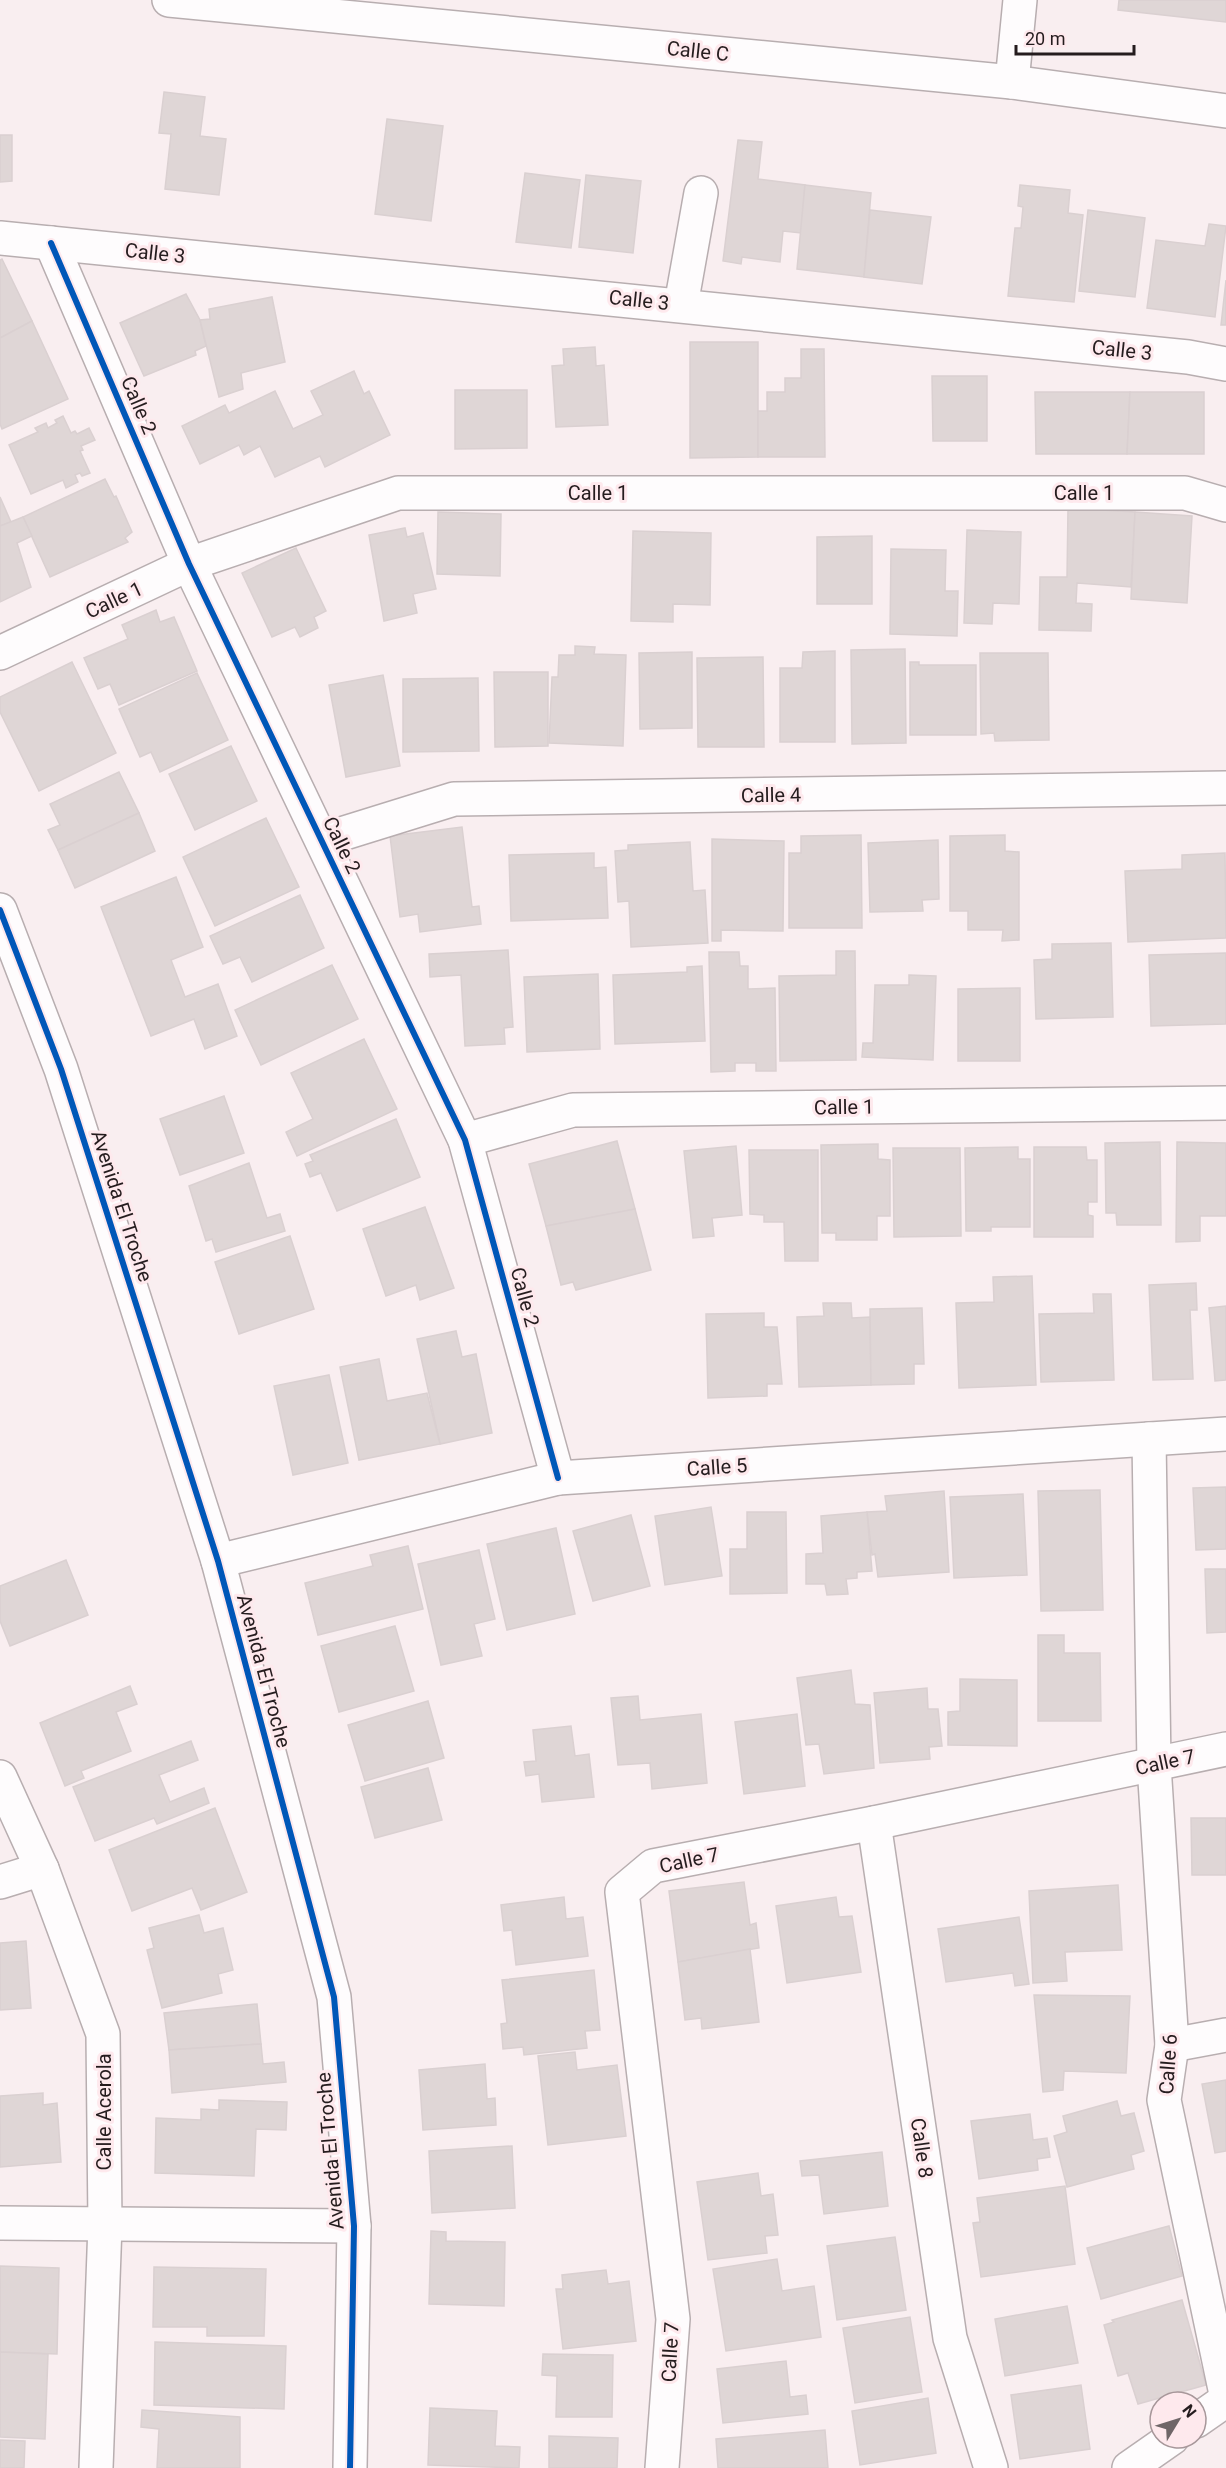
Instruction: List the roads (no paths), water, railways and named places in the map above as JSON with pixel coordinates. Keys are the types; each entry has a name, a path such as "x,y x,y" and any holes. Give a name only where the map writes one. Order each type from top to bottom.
{"street":[{"name":"Calle C","path":"169,0 1012,82 1226,111"},
{"path":"1012,82 1020,0"},
{"path":"681,304 701,193"},
{"name":"Calle 3","path":"0,238 681,304 1188,357 1226,364"},
{"name":"Calle 2","path":"51,243 189,564 465,1140 558,1478"},
{"name":"Calle 1","path":"0,653 189,564 398,493 1185,493 1226,506"},
{"name":"Calle 4","path":"322,840 454,799 1226,788"},
{"name":"Avenida El Troche","path":"0,910 61,1069 218,1561 334,1997 354,2226 350,2468"},
{"name":"Calle 1","path":"465,1140 573,1110 1226,1103"},
{"name":"Calle 5","path":"218,1561 558,1478 1226,1434"},
{"name":"Calle 6","path":"1149,1439 1154,1765 1172,2044 1164,2100 1226,2394"},
{"name":"Calle 7","path":"662,2468 673,2319 622,1892 653,1866 874,1823 1226,1749"},
{"name":"Calle Acerola","path":"0,1777 42,1869 103,2034 105,2225 96,2468"},
{"name":"Calle 8","path":"874,1823 951,2338 991,2468"},
{"path":"0,1882 42,1869"},
{"path":"1172,2044 1226,2035"},
{"path":"0,2223 354,2226"},
{"path":"1208,2413 1226,2400"},
{"path":"1129,2468 1155,2450"}]}
